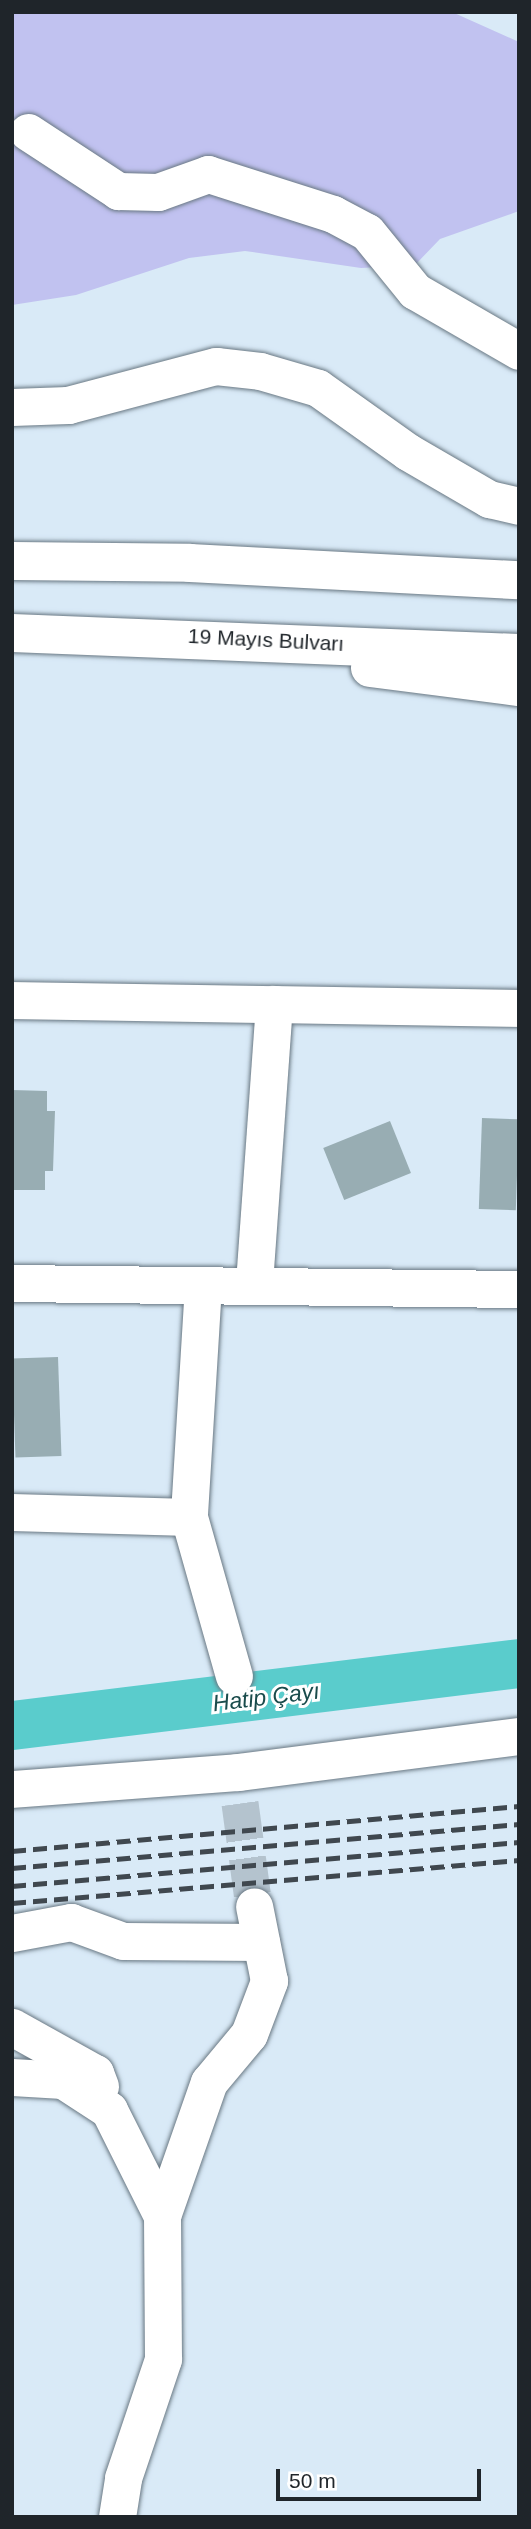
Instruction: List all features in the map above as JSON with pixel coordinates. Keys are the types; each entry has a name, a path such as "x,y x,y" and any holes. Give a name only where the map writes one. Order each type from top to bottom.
{"highway":[{"path":"12,561 190,563 519,558"},
{"path":"190,563 519,580"},
{"path":"90,632 519,687"},
{"name":"19 Mayıs Bulvarı","path":"12,633 90,632 519,653"}],"street":[{"path":"28,132 118,191 158,192 208,174 333,214 368,232 415,291 519,351"},
{"path":"12,407 68,405 216,366 260,371 318,388 408,452 489,499 519,506"},
{"path":"12,1000 519,1008"},
{"path":"254,1285 274,1004"},
{"path":"12,1283 519,1289"},
{"path":"203,1285 189,1517 234,1676"},
{"path":"12,1512 189,1517"},
{"path":"12,1789 239,1788 519,1736"},
{"path":"117,2517 122,2478 163,2359 162,2216 209,2082 249,2034 269,1981 254,1906"},
{"path":"12,1933 71,1922 123,1941 261,1942"},
{"path":"12,2027 95,2073 109,2110 162,2216"},
{"path":"12,2077 63,2080 109,2110"}],"shaded area":[{"path":"12,12 452,12 519,42 519,211 440,239 415,265 361,268 245,251 189,258 76,295 12,305"}],"building":[{"path":"12,1090 47,1091 47,1111 55,1111 53,1171 45,1171 45,1190 12,1190"},
{"path":"482,1118 519,1119 516,1210 479,1209"},
{"path":"390,1121 411,1173 344,1200 323,1148"},
{"path":"58,1357 61,1456 15,1458 12,1359"}],"waterway":[{"name":"Hatip Çayı","path":"12,1725 519,1663"}],"tunnel":[{"path":"240,1803 254,1906"}],"railway":[{"path":"12,1851 519,1806"},
{"path":"12,1868 519,1824"},
{"path":"12,1886 519,1842"},
{"path":"12,1903 519,1860"}]}
